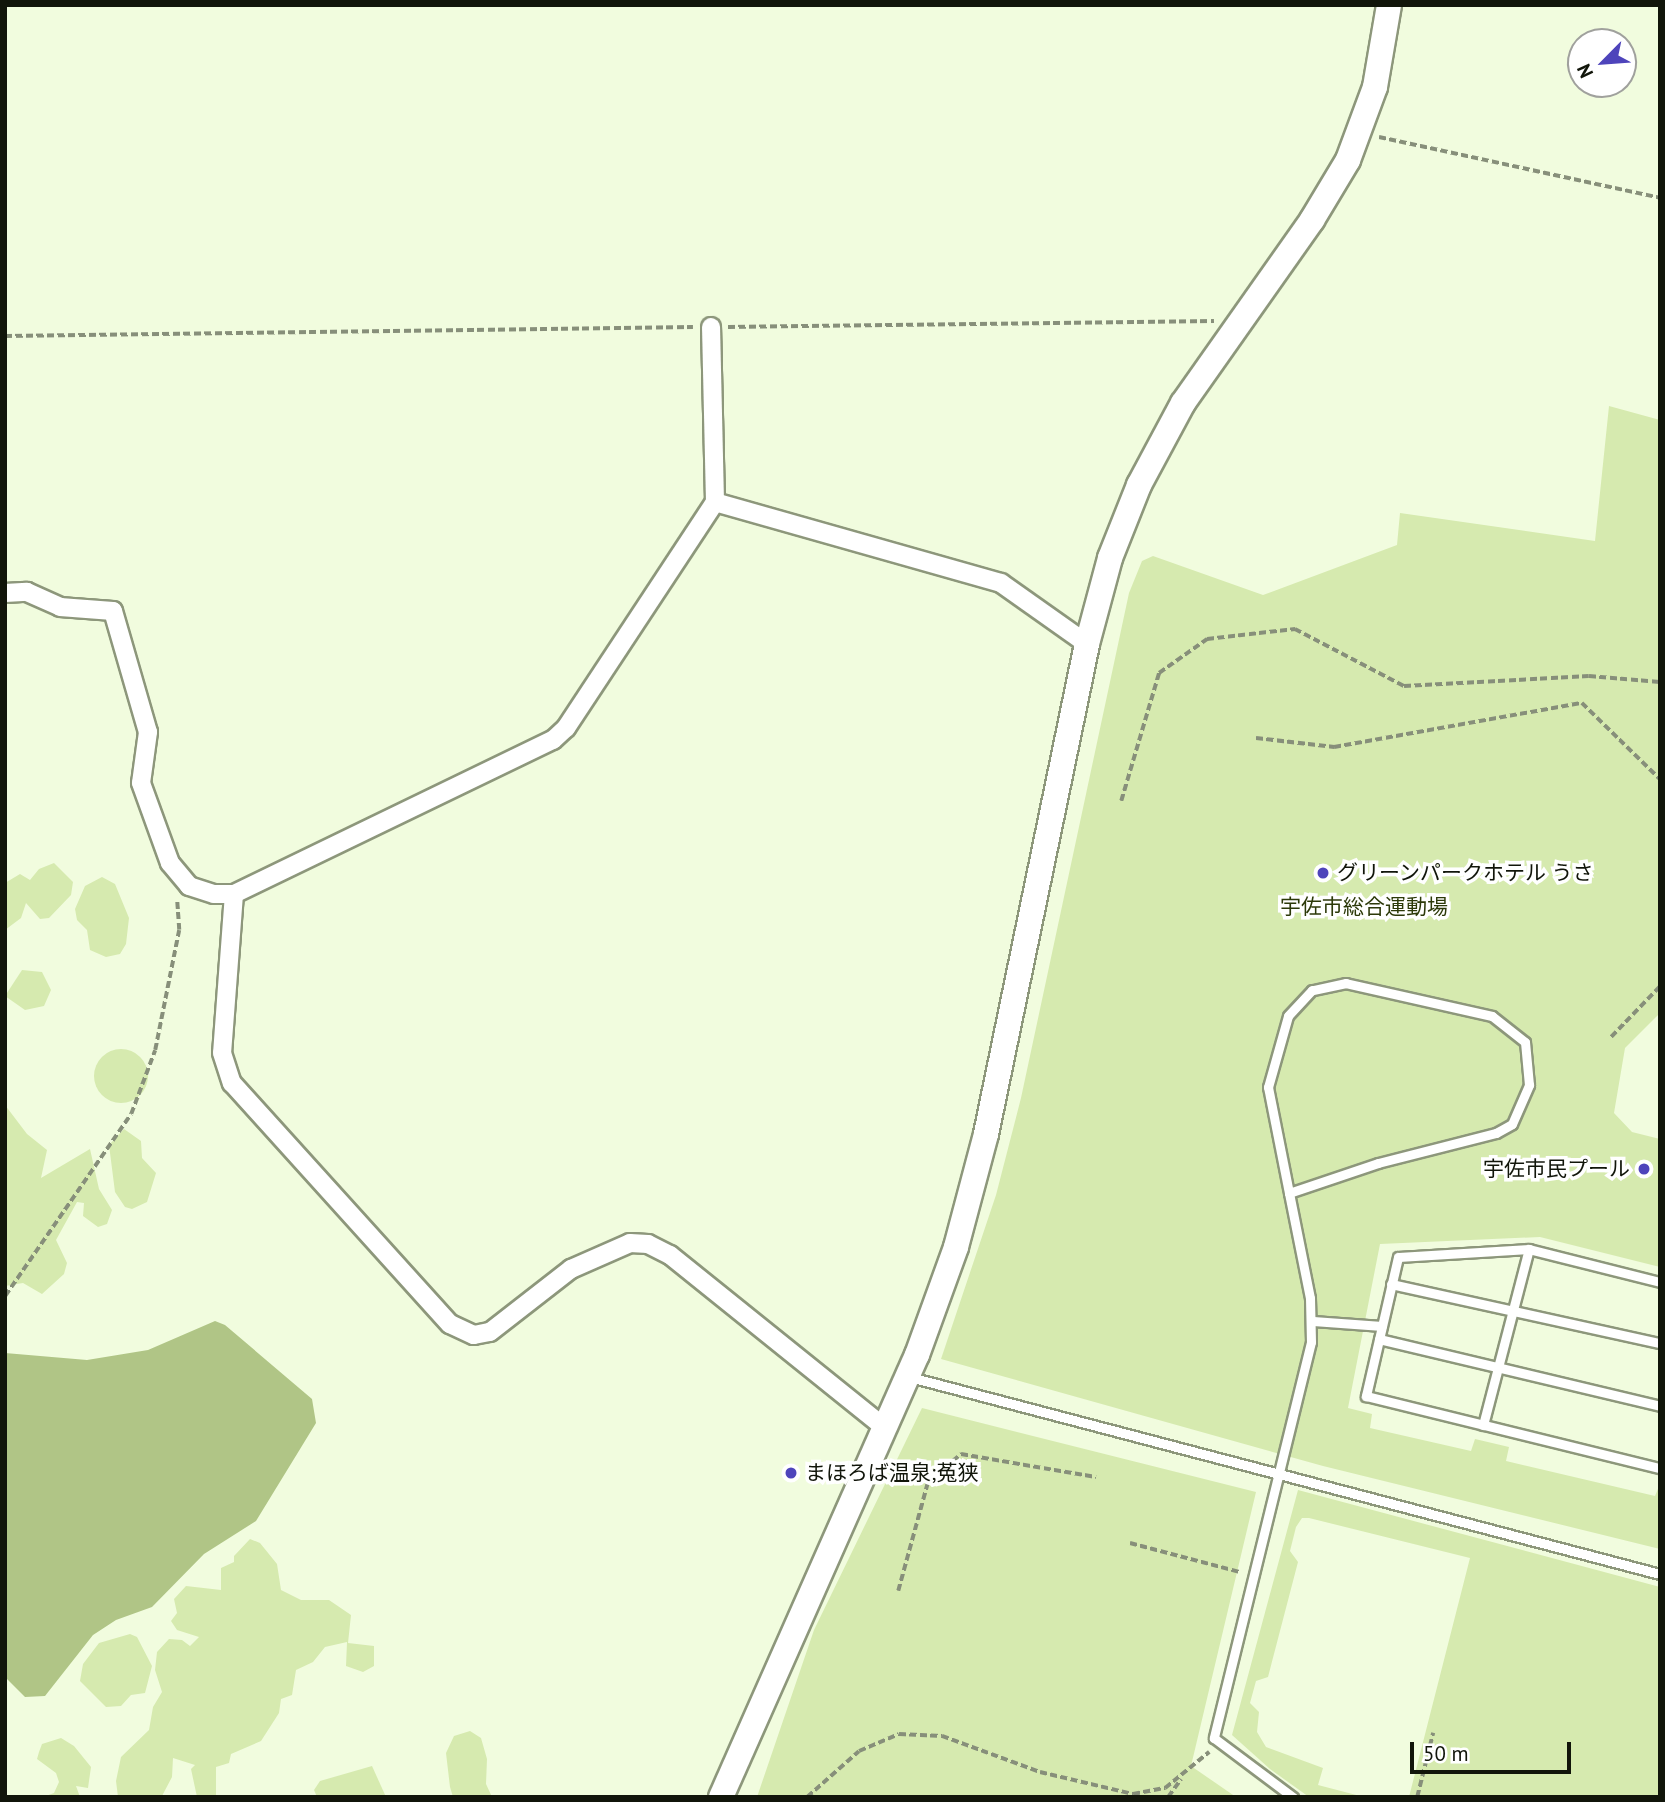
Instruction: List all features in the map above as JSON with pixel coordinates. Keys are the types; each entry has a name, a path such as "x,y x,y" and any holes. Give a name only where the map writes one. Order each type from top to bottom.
{"street":[{"path":"721,1797 908,1377 941,1296 978,1170 1087,644 1111,558 1139,485 1183,402 1312,220 1360,133 1376,87 1389,5"},
{"path":"5,593 27,592 60,607 105,607 115,615 148,732 141,783 170,863 189,886 214,894 234,894 553,740 576,714 715,502 711,327"},
{"path":"715,502 994,580 1087,644"},
{"path":"234,894 222,1053 232,1083 450,1324 474,1335 491,1332 571,1269 629,1243 648,1244 670,1255 885,1428"}],"lane":[{"path":"1289,1193 1378,1163 1496,1133 1512,1124 1530,1085 1525,1042 1492,1016 1346,984 1312,990 1289,1016 1268,1087 1313,1321 1281,1472 1217,1715 1214,1738 1219,1745 1293,1797"},
{"path":"1660,1282 1529,1249 1398,1257 1366,1396 1660,1468"},
{"path":"1483,1424 1529,1249"},
{"path":"1391,1284 1660,1343"},
{"path":"1313,1321 1382,1326"},
{"path":"1379,1339 1660,1406"},
{"path":"908,1377 1281,1472 1660,1574"}],"path":[{"path":"1360,133 1660,198"},
{"path":"5,336 1240,320"},
{"path":"1121,801 1159,673 1208,639 1295,629 1404,686 1589,676 1660,682"},
{"path":"1256,738 1334,747 1582,703 1660,779"},
{"path":"5,1296 131,1114 155,1050 179,930 170,863"},
{"path":"1611,1037 1660,986"},
{"path":"898,1591 928,1481 961,1454 1096,1477"},
{"path":"1130,1543 1242,1572"},
{"path":"807,1797 859,1751 885,1739 912,1733 942,1736 1040,1772 1133,1794 1155,1792 1219,1745"},
{"path":"1417,1797 1433,1733"},
{"path":"1168,1797 1185,1772"}],"green space":[{"name":"宇佐市総合運動場","path":"1609,406 1660,420 1660,1013 1625,1048 1614,1113 1632,1132 1660,1139 1660,1267 1540,1237 1380,1244 1348,1408 1372,1414 1370,1428 1471,1451 1475,1439 1509,1447 1506,1461 1655,1496 1660,1484 1660,1549 1323,1466 941,1359 996,1195 1021,1098 1129,593 1142,561 1153,556 1263,595 1397,545 1400,513 1595,541"},
{"path":"54,863 73,882 71,895 49,918 40,919 26,903 21,918 5,930 5,883 20,874 30,880 39,869"},
{"path":"102,877 115,884 129,918 126,944 120,954 106,957 90,950 87,930 77,920 75,909 85,886"},
{"path":"22,970 42,972 51,990 44,1006 25,1010 5,996"},
{"path":"121,1049 140,1057 148,1076 140,1095 121,1103 102,1095 94,1076 102,1057"},
{"path":"5,1105 27,1134 47,1150 41,1178 90,1149 99,1189 112,1210 107,1224 98,1227 83,1216 84,1203 77,1202 56,1240 67,1263 64,1274 42,1294 23,1283 5,1286"},
{"path":"124,1129 141,1141 142,1158 156,1173 147,1202 132,1209 125,1207 115,1192 109,1145"},
{"path":"922,1408 1256,1492 1191,1766 1236,1797 757,1797 814,1630"},
{"path":"1298,1490 1660,1587 1660,1795 1409,1797 1470,1558 1309,1518 1302,1518 1296,1527 1290,1551 1298,1562 1268,1677 1256,1681 1250,1703 1259,1712 1257,1732 1266,1747 1323,1768 1318,1785 1364,1797 1309,1797 1270,1769 1232,1735"},
{"path":"250,1539 260,1543 277,1564 281,1590 301,1600 329,1600 351,1615 348,1643 374,1646 374,1666 363,1672 346,1666 347,1642 325,1647 313,1662 296,1670 292,1695 281,1699 279,1713 261,1741 231,1754 229,1763 216,1767 216,1797 197,1797 191,1769 195,1765 173,1758 172,1777 162,1796 118,1797 116,1781 121,1757 149,1730 153,1707 162,1692 155,1670 157,1652 169,1639 182,1640 190,1646 199,1637 177,1630 171,1621 177,1613 174,1599 186,1586 221,1590 221,1568 234,1562 234,1556"},
{"path":"130,1634 137,1637 152,1666 145,1693 131,1695 121,1706 106,1707 80,1681 83,1664 99,1643"},
{"path":"470,1731 481,1738 487,1759 486,1784 492,1797 453,1797 446,1753 454,1736"},
{"path":"61,1738 74,1746 91,1767 88,1788 76,1786 80,1797 43,1797 54,1793 59,1782 56,1773 37,1759 39,1752 42,1744"},
{"path":"372,1766 386,1797 317,1797 314,1790 320,1781"}],"shaded area":[{"path":"215,1321 225,1325 312,1399 316,1423 256,1521 204,1554 152,1607 116,1620 93,1635 45,1696 25,1697 5,1677 5,1353 87,1360 148,1350"}],"place":[{"name":"グリーンパークホテル うさ","path":"1323,873"},
{"name":"宇佐市民プール","path":"1644,1169"},
{"name":"まほろば温泉;菟狭","path":"791,1473"}]}
